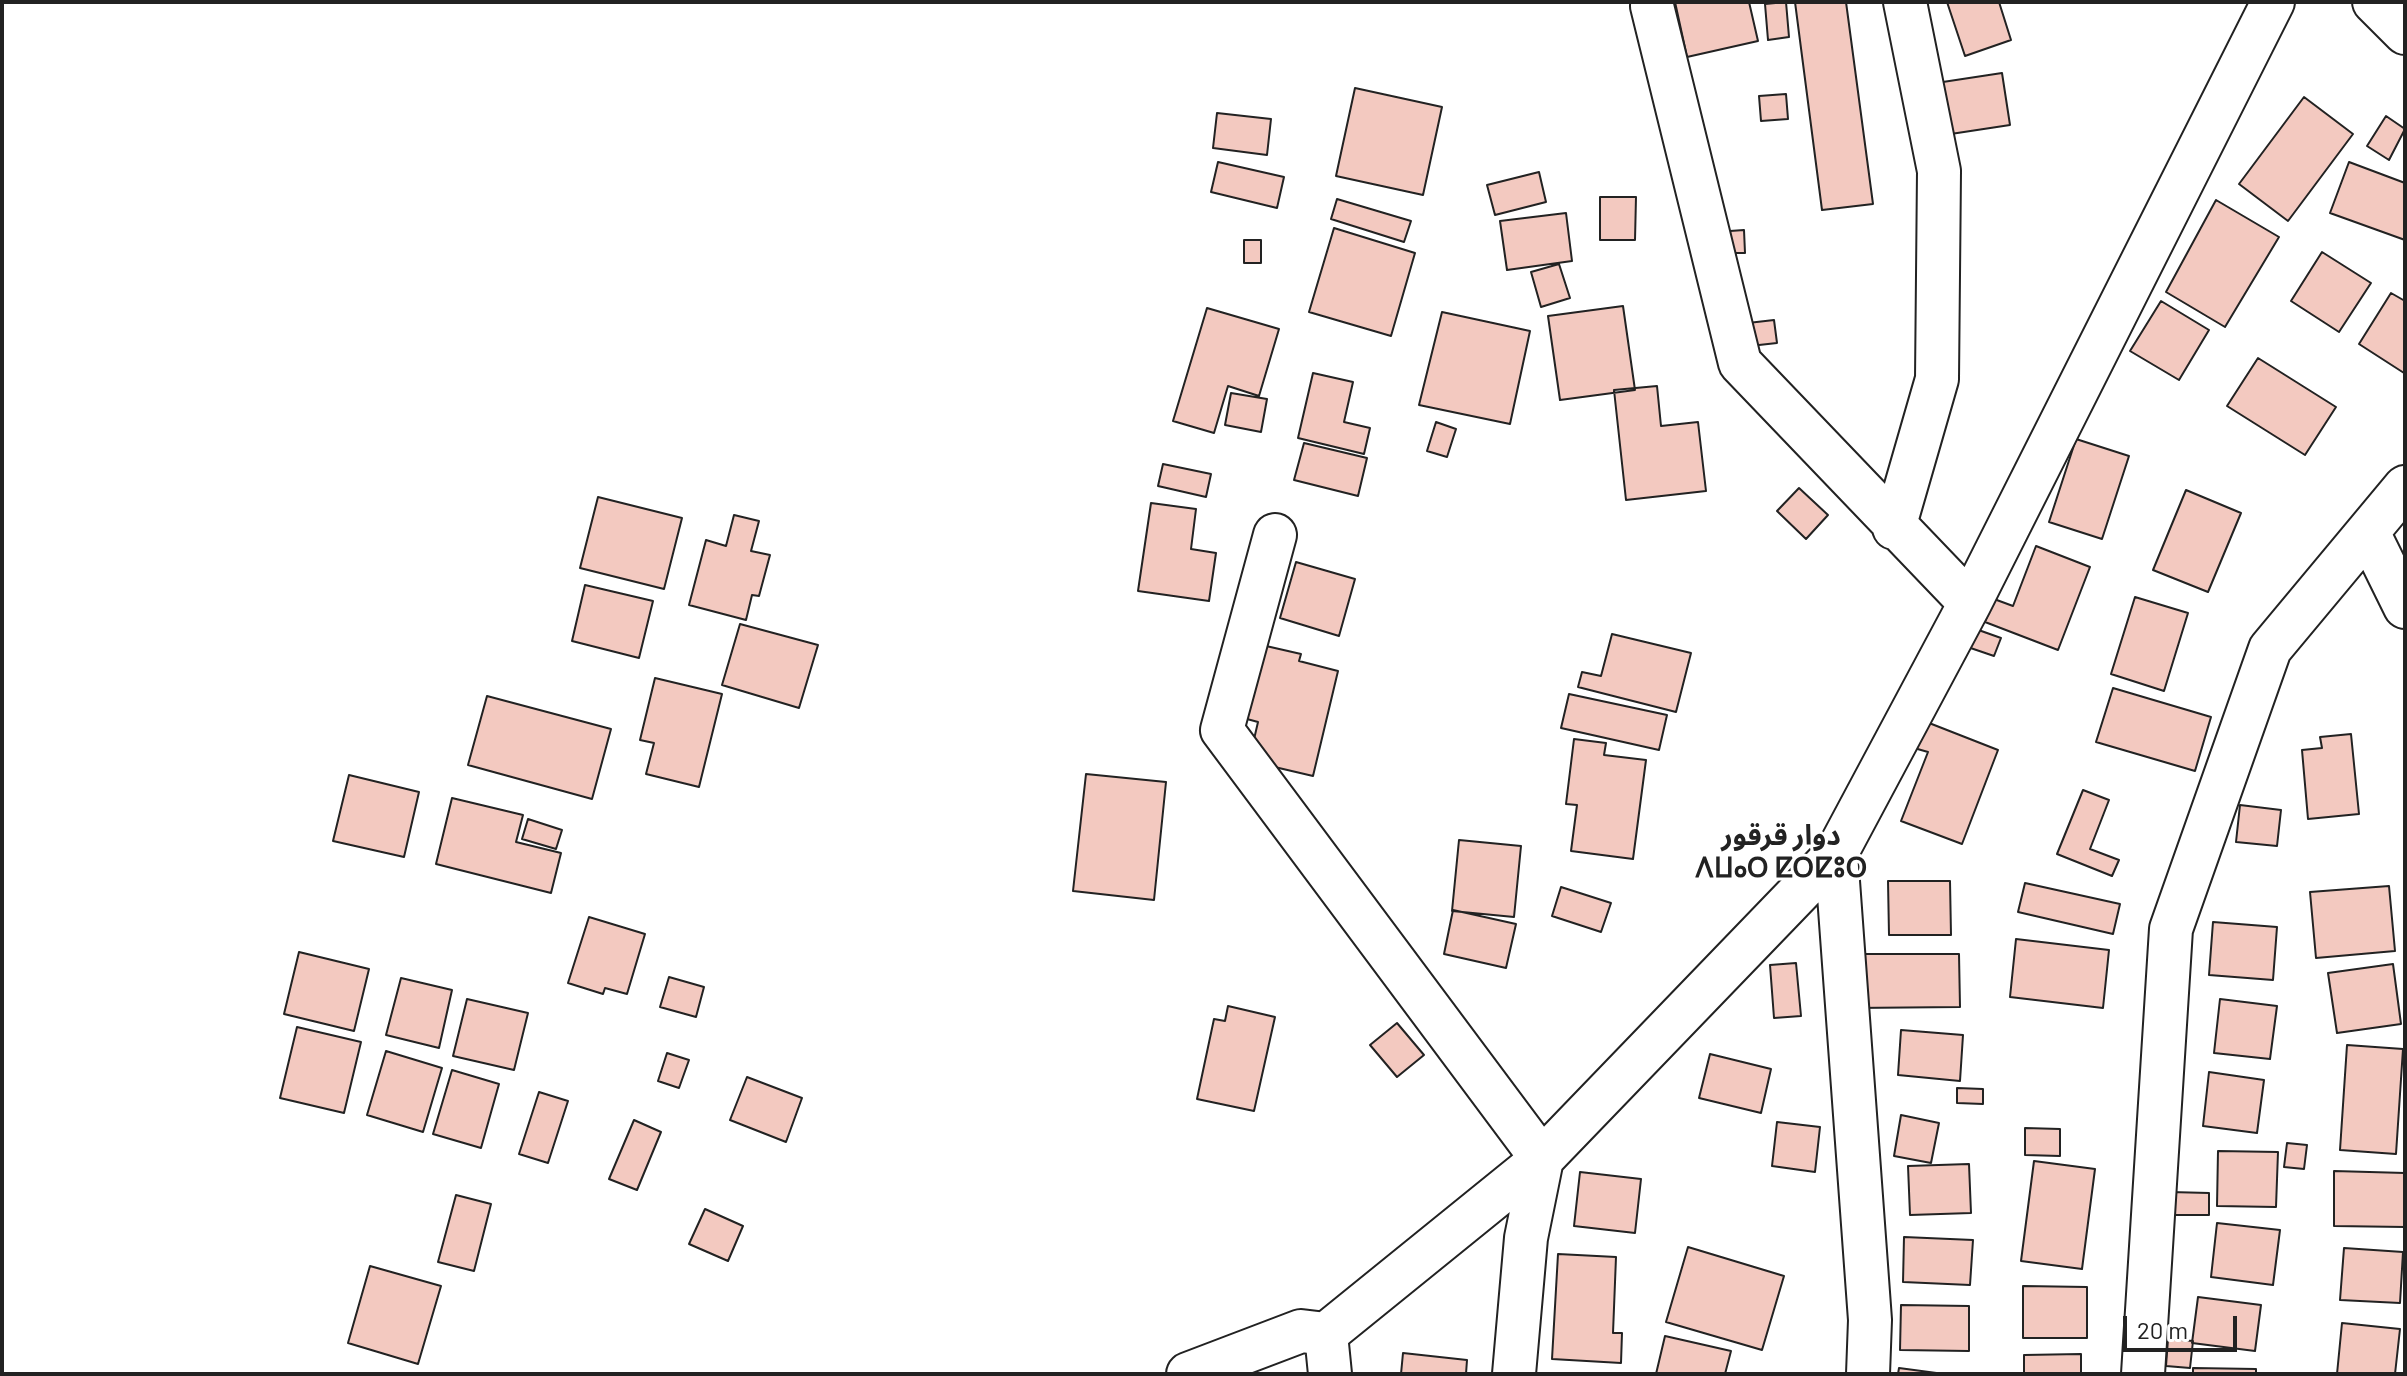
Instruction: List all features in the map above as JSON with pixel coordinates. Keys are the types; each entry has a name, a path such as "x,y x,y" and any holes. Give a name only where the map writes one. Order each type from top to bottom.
{"street":[{"path":"1894,528 1937,379 1939,171 1905,2"},
{"path":"1188,1374 1301,1331 1328,1354 1542,1159 1836,854 1970,603 2273,2"},
{"path":"2374,2 2405,33"},
{"path":"1652,6 1740,363 1894,528 1970,603"},
{"path":"2143,1374 2171,929 2270,649 2369,534 2405,487"},
{"path":"2369,534 2405,607"},
{"path":"1275,535 1222,730 1542,1159 1526,1238 1514,1374"},
{"path":"1836,854 1870,1320 1868,1374"}],"building":[{"path":"1675,2 1749,2 1758,41 1687,57"},
{"path":"1786,2 1789,37 1768,40 1765,4"},
{"path":"1795,2 1846,2 1873,204 1822,210"},
{"path":"1947,2 1999,2 2011,40 1965,56"},
{"path":"2002,73 2010,125 1931,137 1923,85"},
{"path":"1355,88 1442,107 1423,195 1336,176"},
{"path":"1786,94 1788,119 1761,121 1759,96"},
{"path":"2304,97 2353,134 2288,221 2239,184"},
{"path":"1217,113 1271,119 1267,155 1213,148"},
{"path":"2386,116 2405,129 2389,160 2367,146"},
{"path":"1218,162 1284,177 1277,208 1211,192"},
{"path":"2349,162 2405,183 2405,240 2330,213"},
{"path":"1539,172 1546,202 1495,215 1487,185"},
{"path":"1600,197 1636,197 1635,240 1600,240"},
{"path":"1337,199 1411,221 1404,242 1331,219"},
{"path":"2216,200 2279,237 2225,327 2166,292"},
{"path":"1566,213 1572,261 1507,270 1500,221"},
{"path":"1334,228 1415,253 1391,336 1309,312"},
{"path":"1744,230 1745,253 1731,253 1730,231"},
{"path":"1244,240 1261,240 1261,263 1244,263"},
{"path":"2322,252 2371,283 2339,332 2291,301"},
{"path":"1559,264 1570,298 1541,307 1531,272"},
{"path":"2391,293 2405,301 2404,373 2359,344"},
{"path":"2161,301 2209,330 2179,380 2130,351"},
{"path":"1623,306 1635,390 1560,400 1548,316"},
{"path":"1207,308 1279,329 1259,396 1228,386 1214,433 1173,421"},
{"path":"1442,312 1530,331 1510,424 1419,405"},
{"path":"1774,320 1777,343 1750,346 1748,323"},
{"path":"2258,358 2336,407 2305,455 2227,406"},
{"path":"1313,373 1353,382 1344,422 1370,428 1364,454 1298,438"},
{"path":"1657,386 1661,426 1698,422 1706,491 1626,500 1614,390"},
{"path":"1231,393 1267,399 1261,432 1225,425"},
{"path":"1436,422 1456,429 1447,457 1427,451"},
{"path":"2076,439 2129,456 2102,539 2049,522"},
{"path":"1304,443 1367,458 1358,496 1294,480"},
{"path":"1163,464 1211,474 1206,497 1158,486"},
{"path":"1799,488 1828,515 1806,539 1777,511"},
{"path":"2186,490 2241,513 2208,592 2153,570"},
{"path":"598,497 682,518 664,589 580,568"},
{"path":"1151,503 1196,509 1191,549 1216,553 1209,601 1138,591"},
{"path":"734,515 759,521 751,551 770,555 759,596 752,595 746,620 689,605 706,540 726,546"},
{"path":"2036,546 2090,567 2058,650 1985,622 1994,599 2013,606"},
{"path":"1296,562 1355,579 1339,636 1280,618"},
{"path":"585,585 653,601 639,658 572,641"},
{"path":"2135,597 2188,613 2164,691 2111,674"},
{"path":"1956,622 2001,638 1994,656 1950,641"},
{"path":"740,624 818,645 799,708 722,685"},
{"path":"1612,634 1691,653 1676,712 1578,687 1582,672 1601,676"},
{"path":"1253,643 1301,654 1299,661 1338,671 1313,776 1249,761 1258,722 1236,716"},
{"path":"655,678 722,694 699,787 646,774 654,743 640,740"},
{"path":"2113,688 2211,717 2195,771 2096,742"},
{"path":"1569,694 1667,715 1659,750 1561,728"},
{"path":"487,696 611,729 592,799 468,765"},
{"path":"1924,721 1998,750 1962,844 1901,821 1928,752 1914,748"},
{"path":"2351,734 2359,814 2308,819 2302,750 2322,748 2320,737"},
{"path":"1574,739 1606,743 1604,755 1646,760 1633,859 1571,851 1577,805 1566,804"},
{"path":"1086,774 1166,782 1154,900 1073,891"},
{"path":"349,775 419,792 404,857 333,841"},
{"path":"2083,790 2109,800 2090,849 2119,860 2112,876 2057,854"},
{"path":"452,798 523,815 516,842 561,853 551,893 436,864"},
{"path":"2240,805 2281,810 2277,846 2236,842"},
{"path":"528,819 562,830 556,849 522,839"},
{"path":"1459,840 1521,846 1514,917 1452,911"},
{"path":"1888,881 1950,881 1951,935 1889,935"},
{"path":"2025,883 2120,904 2113,934 2018,912"},
{"path":"2389,886 2395,951 2316,958 2310,892"},
{"path":"1561,887 1611,903 1601,932 1552,916"},
{"path":"1453,910 1516,924 1506,968 1444,954"},
{"path":"589,917 645,934 627,994 605,988 603,994 568,983"},
{"path":"2213,922 2277,927 2273,980 2209,975"},
{"path":"2016,939 2109,950 2103,1008 2010,997"},
{"path":"299,952 369,969 354,1031 284,1014"},
{"path":"1853,954 1959,954 1960,1007 1853,1008"},
{"path":"1796,963 1801,1016 1774,1018 1770,965"},
{"path":"2393,964 2401,1024 2337,1033 2328,973"},
{"path":"669,977 704,987 696,1017 660,1007"},
{"path":"401,978 452,990 439,1048 386,1035"},
{"path":"467,999 528,1013 514,1070 453,1056"},
{"path":"2220,999 2277,1006 2270,1059 2214,1053"},
{"path":"1228,1006 1275,1017 1254,1111 1197,1099 1214,1019 1225,1021"},
{"path":"1397,1023 1424,1055 1397,1077 1370,1045"},
{"path":"297,1027 361,1042 344,1113 280,1098"},
{"path":"1901,1030 1963,1035 1960,1081 1898,1075"},
{"path":"2347,1045 2403,1049 2396,1154 2340,1150"},
{"path":"386,1051 442,1068 423,1132 367,1115"},
{"path":"667,1053 689,1060 679,1088 658,1081"},
{"path":"1710,1054 1771,1069 1761,1113 1699,1098"},
{"path":"452,1070 499,1084 481,1148 433,1134"},
{"path":"2209,1072 2264,1080 2257,1133 2203,1126"},
{"path":"747,1077 802,1098 786,1142 730,1120"},
{"path":"1957,1088 1983,1089 1983,1104 1957,1103"},
{"path":"539,1092 568,1101 548,1163 519,1154"},
{"path":"1901,1115 1939,1123 1931,1163 1894,1156"},
{"path":"634,1120 661,1132 637,1190 609,1179"},
{"path":"1777,1122 1820,1127 1815,1172 1772,1166"},
{"path":"2025,1128 2060,1129 2060,1156 2025,1155"},
{"path":"2287,1143 2307,1145 2304,1169 2284,1167"},
{"path":"2218,1151 2278,1152 2276,1207 2217,1206"},
{"path":"2034,1161 2095,1169 2082,1269 2021,1261"},
{"path":"1969,1164 1971,1213 1910,1215 1908,1166"},
{"path":"2334,1171 2405,1173 2405,1227 2334,1226"},
{"path":"1580,1172 1641,1179 1635,1233 1574,1226"},
{"path":"2170,1192 2209,1193 2209,1215 2170,1215"},
{"path":"456,1195 491,1204 474,1271 438,1262"},
{"path":"705,1209 743,1226 728,1261 689,1244"},
{"path":"2217,1223 2280,1230 2273,1285 2211,1277"},
{"path":"1904,1237 1973,1240 1970,1285 1903,1282"},
{"path":"1688,1247 1784,1276 1762,1350 1666,1322"},
{"path":"2344,1248 2403,1252 2400,1303 2340,1300"},
{"path":"1558,1254 1616,1257 1613,1333 1622,1333 1621,1363 1552,1359"},
{"path":"370,1266 441,1286 418,1364 348,1343"},
{"path":"2023,1286 2087,1287 2087,1338 2023,1338"},
{"path":"2198,1297 2261,1305 2255,1351 2192,1343"},
{"path":"1901,1305 1969,1306 1969,1351 1900,1350"},
{"path":"2342,1323 2400,1329 2395,1374 2337,1374"},
{"path":"1665,1336 1731,1351 1725,1374 1656,1374"},
{"path":"2168,1339 2193,1341 2190,1368 2166,1366"},
{"path":"1403,1353 1467,1360 1466,1374 1401,1374"},
{"path":"2081,1354 2081,1374 2024,1374 2024,1355"},
{"path":"1899,1368 1944,1374 1898,1374"},
{"path":"2193,1368 2256,1369 2256,1374 2193,1374"}],"district":[{"name":"دوار قرقور ⴷⵡⴰⵔ ⵇⵔⵇⵓⵔ","path":"1781,852"}]}
